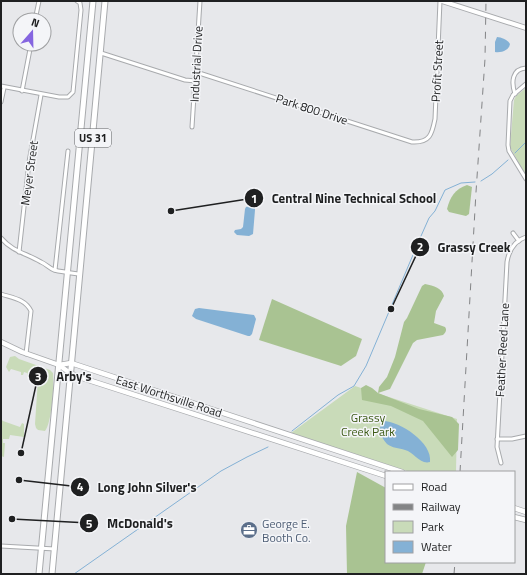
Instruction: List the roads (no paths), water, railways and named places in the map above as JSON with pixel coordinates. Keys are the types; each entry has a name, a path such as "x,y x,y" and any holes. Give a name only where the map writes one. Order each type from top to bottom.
{"main road":[{"name":"US 31","path":"39,574 93,1"},
{"name":"US 31","path":"52,574 105,1"},
{"path":"1,342 26,354 59,365"},
{"name":"East Worthsville Road","path":"59,365 71,363 399,471"},
{"name":"East Worthsville Road","path":"59,365 70,373 385,476"},
{"path":"515,508 526,512"},
{"path":"515,517 526,520"}],"street":[{"path":"37,12 39,1"},
{"path":"1,102 3,87 41,95 68,97 73,92 81,10 80,3 77,1"},
{"name":"Industrial Drive","path":"192,127 200,1"},
{"path":"441,1 526,28"},
{"name":"Profit Street","path":"427,139 433,132 435,119 441,1"},
{"path":"22,91 29,52"},
{"path":"101,53 185,80 196,81"},
{"path":"515,94 512,83 513,77 517,71 526,68"},
{"name":"Park 800 Drive","path":"196,72 412,142 421,142 427,139"},
{"path":"526,84 510,101 508,145 509,151 526,180"},
{"name":"Meyer Street","path":"19,252 29,162 41,95"},
{"path":"55,270 68,151"},
{"path":"513,233 519,241 526,237"},
{"path":"1,238 10,247 42,262 49,268 79,274"},
{"name":"Feather Reed Lane","path":"501,463 497,451 497,439 507,262 512,248 519,241"},
{"path":"1,294 23,301 28,305 31,311 26,354"},
{"path":"497,439 512,440 526,436"},
{"path":"1,546 41,547 55,549"}],"water":[{"path":"497,37 504,39 510,44 507,49 495,52 495,42"},
{"path":"249,206 255,208 253,234 249,236 237,235 234,232 235,230 243,227 245,209"},
{"path":"199,308 254,315 256,319 252,334 248,336 196,319 192,316 195,309"},
{"path":"383,421 398,425 414,434 421,441 430,455 430,462 423,462 408,451 387,444 379,430"}],"waterway":[{"path":"515,153 526,142"},
{"path":"481,181 492,174 508,160"},
{"path":"292,431 338,395 354,386 366,366 429,218 435,211 445,190 461,183 475,182"},
{"path":"74,574 221,471 268,447"}],"railway":[{"path":"460,471 485,59 486,1"},
{"path":"454,574 455,563"}],"place":[{"name":"Central Nine Technical School","path":"171,211"},
{"name":"Grassy Creek","path":"391,309"},
{"name":"Arby's","path":"21,453"},
{"name":"Long John Silver's","path":"19,480"},
{"name":"McDonald's","path":"12,519"},
{"name":"George E. Booth Co.","path":"249,530"}],"park label":[{"name":"Grassy Creek Park","path":"368,424"}]}
